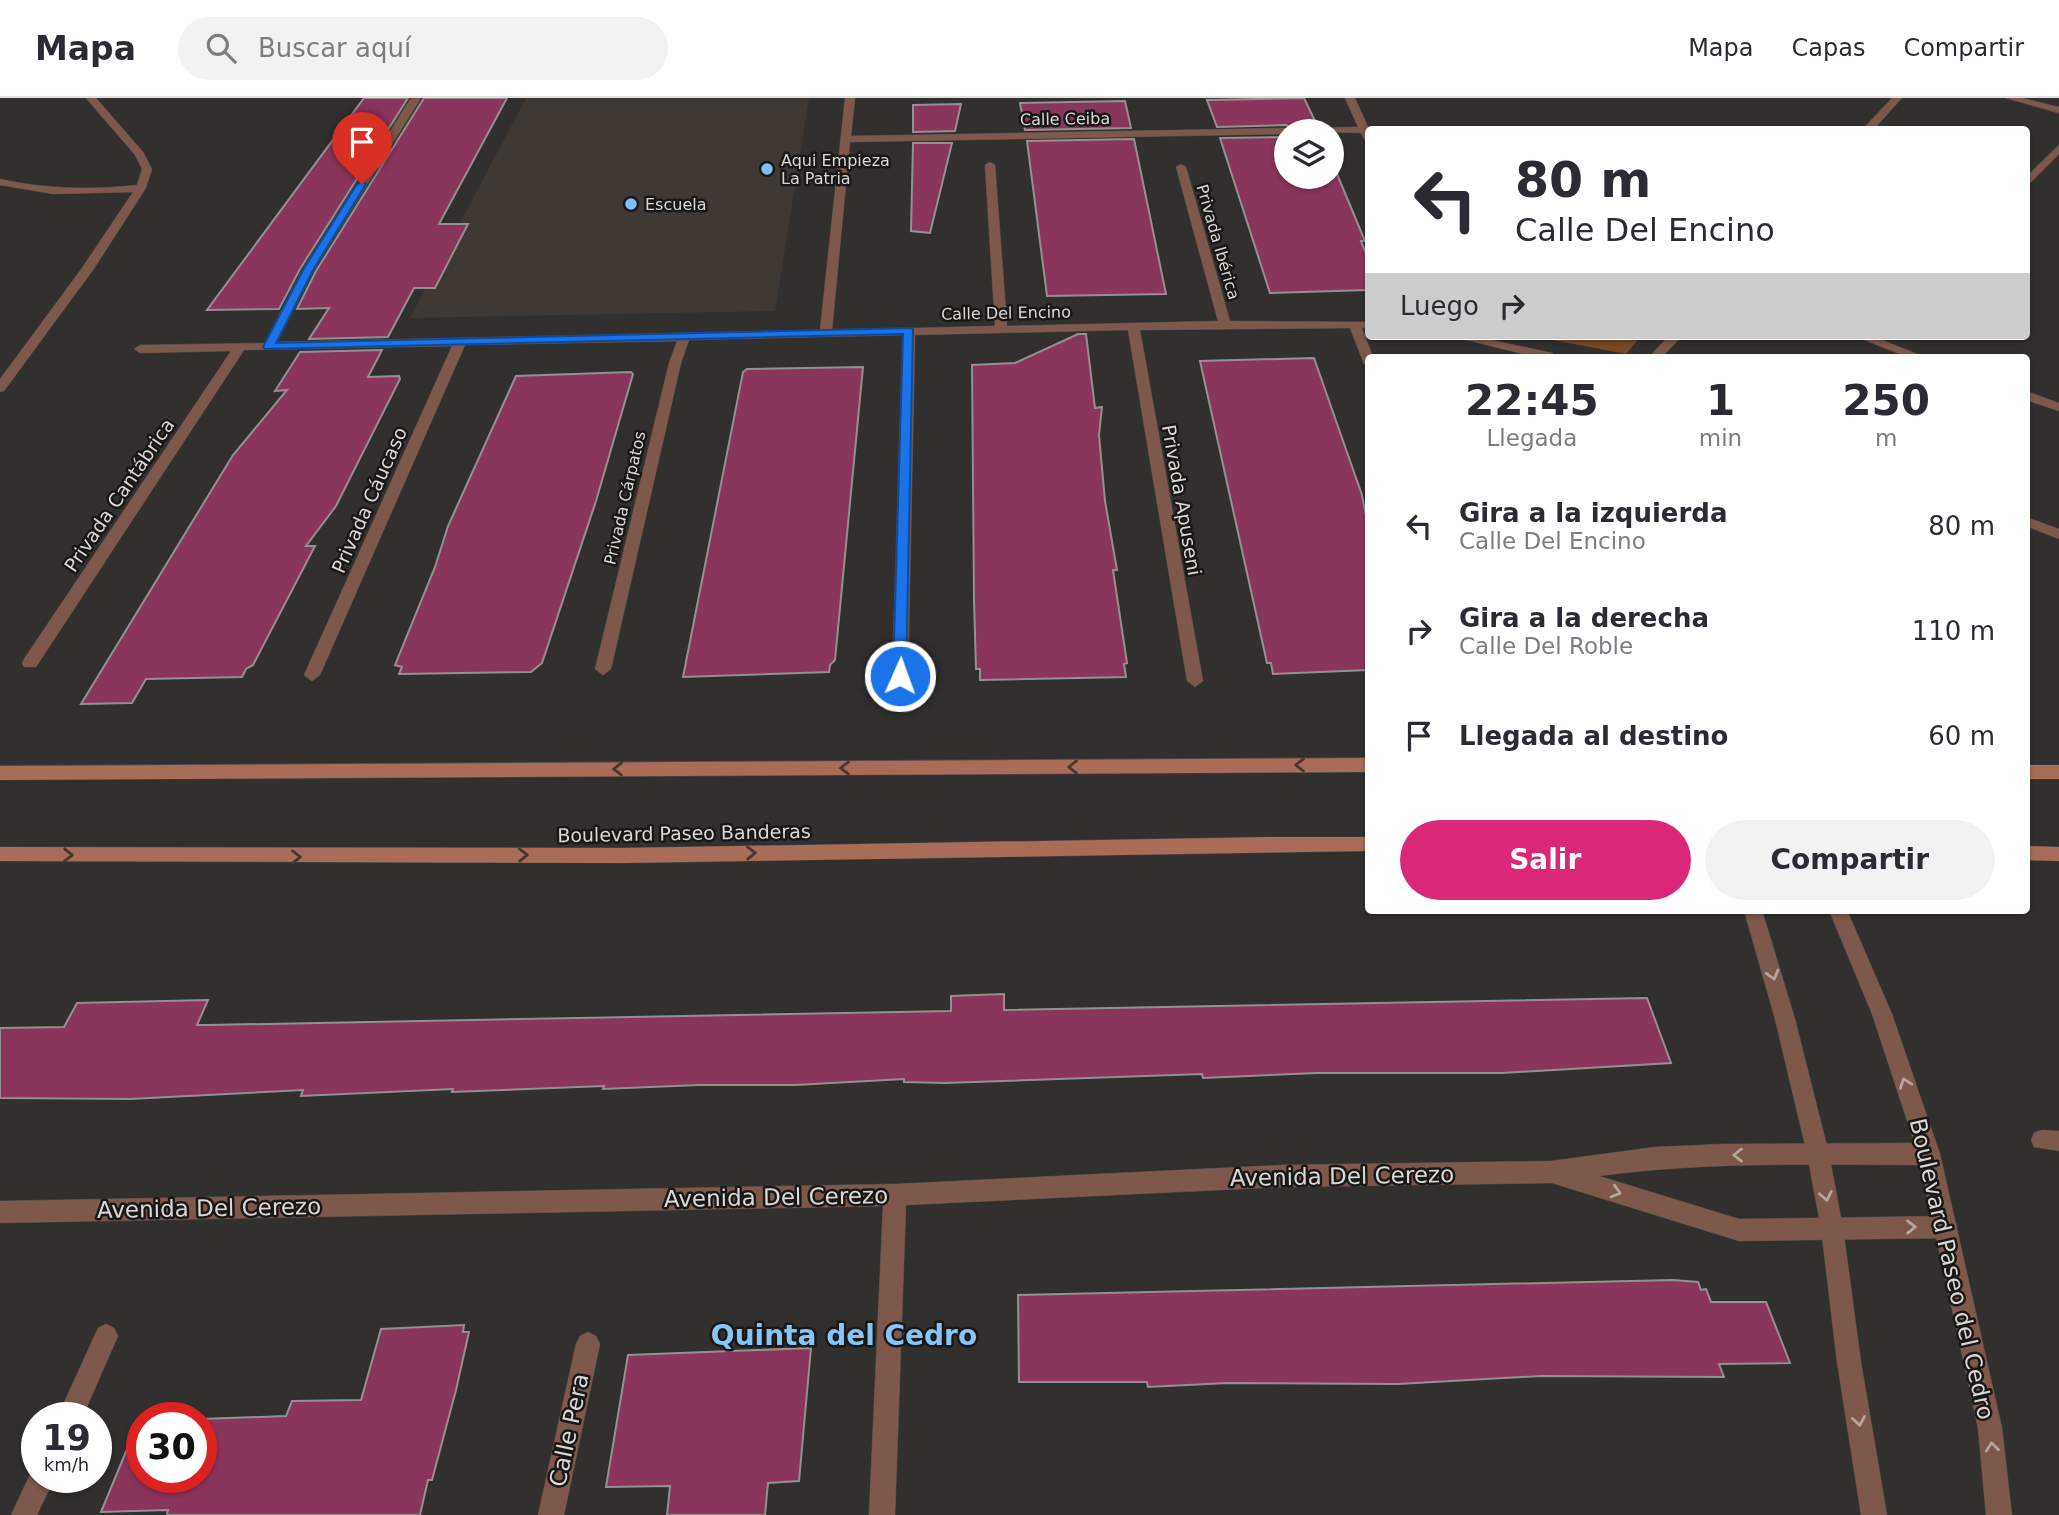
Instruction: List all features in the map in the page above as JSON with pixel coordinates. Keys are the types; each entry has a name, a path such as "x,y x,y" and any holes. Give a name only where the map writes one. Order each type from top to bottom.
{"main road":[{"path":"0,773 1365,765"},
{"path":"2030,772 2059,772"},
{"name":"Boulevard Paseo Banderas","path":"0,855 312,857 1365,844"},
{"path":"2030,853 2059,854"}],"street":[{"path":"0,388 87,270 141,188 146,169 139,154 91,98"},
{"path":"269,347 308,270 416,98"},
{"path":"826,332 850,98"},
{"path":"1350,98 1365,129"},
{"path":"1871,126 1897,98"},
{"path":"2011,98 2059,110"},
{"name":"Calle Ceiba","path":"845,139 1274,131"},
{"path":"1344,132 1365,133"},
{"path":"2030,180 2059,148"},
{"path":"990,165 1002,329"},
{"name":"Privada Ibérica","path":"1181,167 1225,325"},
{"path":"0,182 35,191 88,193 141,188"},
{"path":"1354,324 1365,354"},
{"name":"Calle Del Encino","path":"140,349 826,332 1365,325"},
{"name":"Privada Apuseni","path":"1134,326 1136,352 1195,681"},
{"path":"900,676 909,331"},
{"name":"Privada Cárpatos","path":"603,668 675,363 685,336"},
{"path":"1476,340 1539,354"},
{"path":"1658,354 1672,340"},
{"path":"1872,340 1911,354"},
{"name":"Privada Cáucaso","path":"312,675 460,342"},
{"name":"Privada Cantábrica","path":"30,663 239,348"},
{"path":"2030,396 2059,407"},
{"path":"2030,523 2059,534"},
{"path":"1754,914 1785,1019 1818,1154 1832,1228 1849,1362 1874,1515"},
{"name":"Boulevard Paseo del Cedro","path":"1840,914 1882,1014 1929,1154 1990,1428 1999,1515"},
{"name":"Avenida Del Cerezo","path":"0,1212 895,1195 1283,1176 1551,1172 1655,1158 1929,1154"},
{"name":"Avenida Del Cerezo","path":"1551,1172 1740,1230 1947,1227"},
{"path":"882,1515 895,1195"},
{"path":"76,1402 106,1336"},
{"name":"Calle Pera","path":"551,1515 588,1344"},
{"path":"24,1515 34,1493"}],"shaded area":[{"name":"Escuela","path":"526,98 809,98 775,311 410,318"},
{"path":"1553,340 1638,340 1626,354"}],"building":[{"path":"364,98 408,98 300,269 279,309 207,310"},
{"path":"424,98 507,98 439,224 468,224 435,288 414,288 388,337 309,339 329,308 297,309 316,271"},
{"path":"1304,98 1314,119 1274,119 1274,125 1217,127 1207,100"},
{"path":"1125,101 1131,128 1025,130 1020,103"},
{"path":"961,104 955,131 913,132 913,105"},
{"path":"1274,137 1274,189 1343,189 1365,241 1361,241 1365,251 1365,290 1270,293 1220,138"},
{"path":"1134,139 1166,294 1047,296 1027,141"},
{"path":"913,143 952,143 930,233 911,231"},
{"path":"1078,334 1086,334 1095,408 1102,407 1099,435 1105,501 1117,570 1113,570 1127,663 1124,664 1126,677 980,680 980,669 976,669 974,600 972,365 1015,363"},
{"path":"382,350 368,377 399,376 400,379 336,506 306,546 315,546 253,665 246,669 242,677 146,679 132,703 81,704 233,455 287,390 275,391 300,352"},
{"path":"1314,358 1362,495 1365,511 1365,670 1273,674 1271,663 1267,663 1200,361"},
{"path":"863,367 835,660 830,665 829,672 683,677 743,372 747,369"},
{"path":"633,374 596,501 542,663 531,672 399,674 402,667 395,665 435,567 448,526 516,376"},
{"path":"1004,994 1004,1010 1647,998 1671,1063 1502,1073 1316,1073 1203,1078 1202,1074 945,1083 904,1082 904,1079 795,1085 603,1089 604,1086 452,1092 453,1089 301,1096 303,1090 130,1099 0,1098 0,1028 64,1027 77,1003 208,1000 197,1025 208,1025 951,1011 951,996"},
{"path":"1673,1280 1698,1282 1701,1290 1706,1289 1711,1302 1766,1302 1790,1363 1719,1364 1724,1377 1541,1376 1398,1384 1227,1383 1148,1387 1147,1382 1019,1382 1018,1295"},
{"path":"464,1325 463,1332 469,1332 432,1480 428,1480 420,1515 167,1515 168,1510 101,1512 109,1493 112,1493 112,1485 126,1451 126,1493 217,1493 217,1418 286,1416 292,1401 361,1400 381,1329"},
{"path":"811,1348 799,1481 768,1483 765,1515 667,1515 670,1486 606,1487 628,1355"}],"place":[{"name":"Aqui Empieza La Patria","path":"767,169"},
{"name":"Escuela","path":"631,204"}],"district":[{"name":"Quinta del Cedro","path":"844,1335"}],"route":[{"path":"362,184 308,270 269,347 909,331 900,676"}]}
